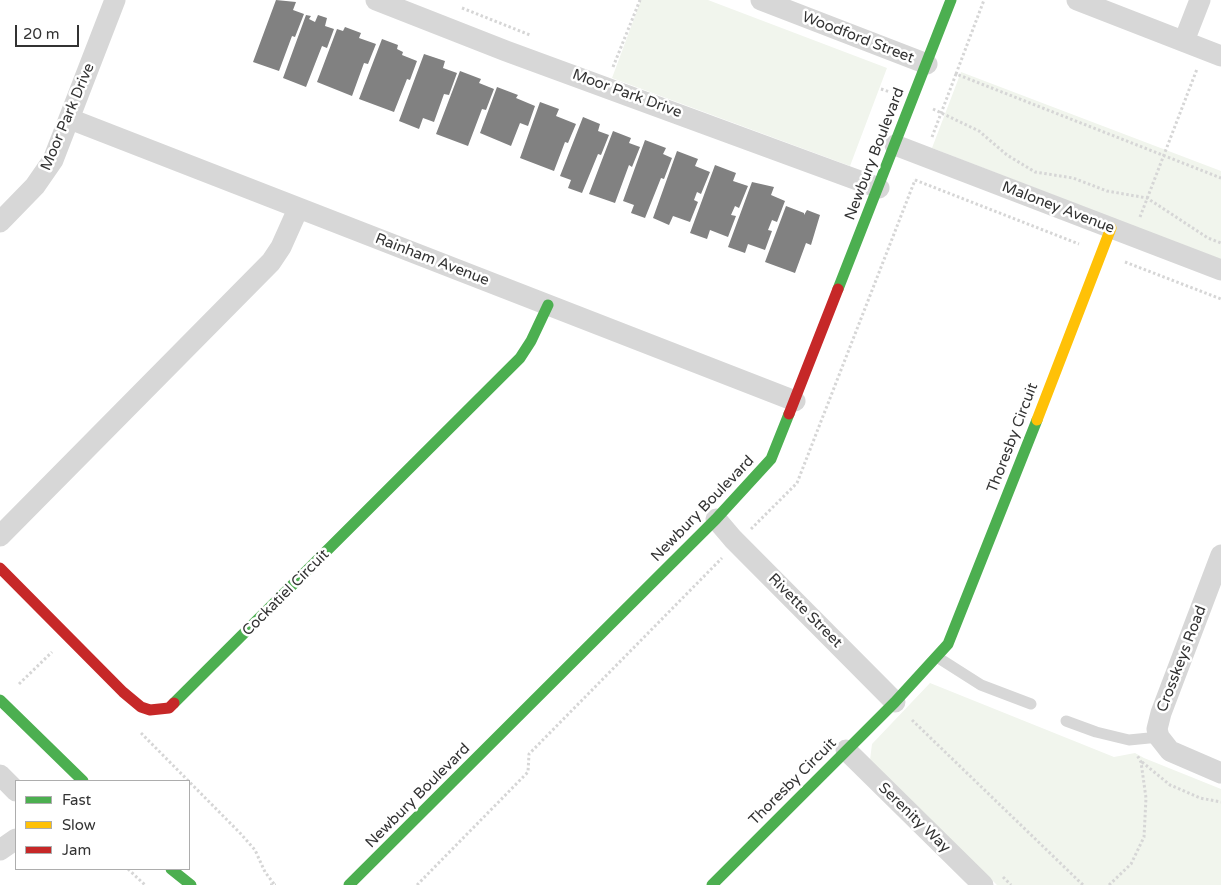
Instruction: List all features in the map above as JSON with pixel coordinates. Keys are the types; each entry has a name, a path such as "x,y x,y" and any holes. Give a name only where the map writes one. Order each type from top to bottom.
{"street":[{"name":"Moor Park Drive","path":"0,222 45,174 70,120 116,0"},
{"name":"Woodford Street","path":"761,0 926,64"},
{"name":"Newbury Boulevard","path":"350,885 716,519 772,459 951,0"},
{"path":"1077,0 1221,56"},
{"path":"1184,41 1200,0"},
{"name":"Moor Park Drive","path":"384,1 506,51 583,77 879,188"},
{"name":"Rainham Avenue","path":"70,120 795,401"},
{"name":"Maloney Avenue","path":"895,146 1221,270"},
{"path":"0,536 271,262 281,247 298,208"},
{"name":"Thoresby Circuit","path":"712,885 896,702 948,644 1111,228"},
{"name":"Cockatiel Circuit","path":"0,568 102,672 141,707 150,710 170,708 520,358 532,342 548,305"},
{"name":"Rivette Street","path":"716,519 737,543 896,702"},
{"name":"Crosskeys Road","path":"1159,737 1157,729 1161,713 1221,554"},
{"path":"0,700 82,780"},
{"path":"1159,737 1164,745 1179,757 1221,773"},
{"name":"Serenity Way","path":"846,750 983,885"},
{"path":"0,775 15,790"},
{"path":"0,850 15,841"},
{"path":"172,870 183,882 191,885"}],"lane":[{"path":"937,656 981,685 1031,704"},
{"path":"1066,721 1096,732 1129,740 1159,737"}],"path":[{"path":"605,64 614,67 640,0"},
{"path":"984,0 915,180 1221,298"},
{"path":"458,7 532,35"},
{"path":"1132,236 1200,60"},
{"path":"956,74 1221,178"},
{"path":"881,89 942,112 980,131 1007,155 1035,172 1073,178 1107,191 1147,198 1208,238 1221,242"},
{"path":"18,684 54,650"},
{"path":"912,719 1083,885"},
{"path":"139,732 187,780"},
{"path":"1135,753 1141,762 1170,785 1200,798 1221,802"},
{"path":"1109,885 1131,864 1144,837 1146,798 1141,762"},
{"path":"190,783 255,850 265,872 274,884"},
{"path":"129,870 145,885"}],"shaded area":[{"path":"641,0 708,0 887,68 850,166 612,78"},
{"path":"961,72 1221,171 1221,260 932,148"},
{"path":"930,683 1114,757 1135,753 1221,789 1221,885 997,885 870,760 872,744"}],"building":[{"path":"276,0 296,2 293,10 304,14 295,37 292,36 279,71 253,62"},
{"path":"306,15 311,16 309,19 315,22 318,15 327,18 325,26 334,29 327,48 322,46 306,87 283,78"},
{"path":"345,27 361,33 359,38 376,44 368,64 364,63 352,96 317,82 337,29 343,31"},
{"path":"382,39 398,45 397,49 403,52 402,55 417,61 410,80 407,79 394,112 359,99"},
{"path":"424,54 445,61 443,68 457,73 449,95 444,94 434,122 423,118 419,129 399,121"},
{"path":"460,71 481,79 479,83 494,89 486,110 482,109 468,146 436,134"},
{"path":"497,87 518,95 516,98 535,106 528,126 520,123 511,146 480,133"},
{"path":"540,102 559,109 556,116 576,124 568,143 565,142 554,171 520,158"},
{"path":"583,117 600,124 598,131 609,135 601,155 598,154 582,193 568,188 571,180 560,176"},
{"path":"613,131 631,138 629,143 640,147 632,167 629,165 615,203 589,194"},
{"path":"645,140 666,148 663,154 672,158 664,179 661,178 645,218 631,213 634,205 623,201"},
{"path":"677,151 698,159 695,166 710,172 701,194 697,192 694,200 698,202 690,222 673,216 669,225 653,218"},
{"path":"715,165 736,173 733,181 748,186 739,208 735,206 731,215 736,216 728,237 710,230 707,239 690,233"},
{"path":"752,182 774,187 771,195 785,201 777,222 772,220 768,230 772,231 765,250 748,244 745,253 728,247"},
{"path":"786,206 804,213 804,215 807,210 820,215 811,245 806,243 795,273 765,262"}],"traffic: fast":[{"path":"838,289 951,0"},
{"path":"174,703 520,358 531,341 548,305"},
{"path":"349,885 716,519 771,459 789,414"},
{"path":"712,885 895,702 948,644 1037,420"},
{"path":"0,700 82,780"},
{"path":"172,870 191,885"}],"traffic: slow":[{"path":"1037,420 1111,228"}],"traffic: jam":[{"path":"789,414 838,289"},
{"path":"0,568 123,692 141,707 150,710 169,708 174,703"}]}
